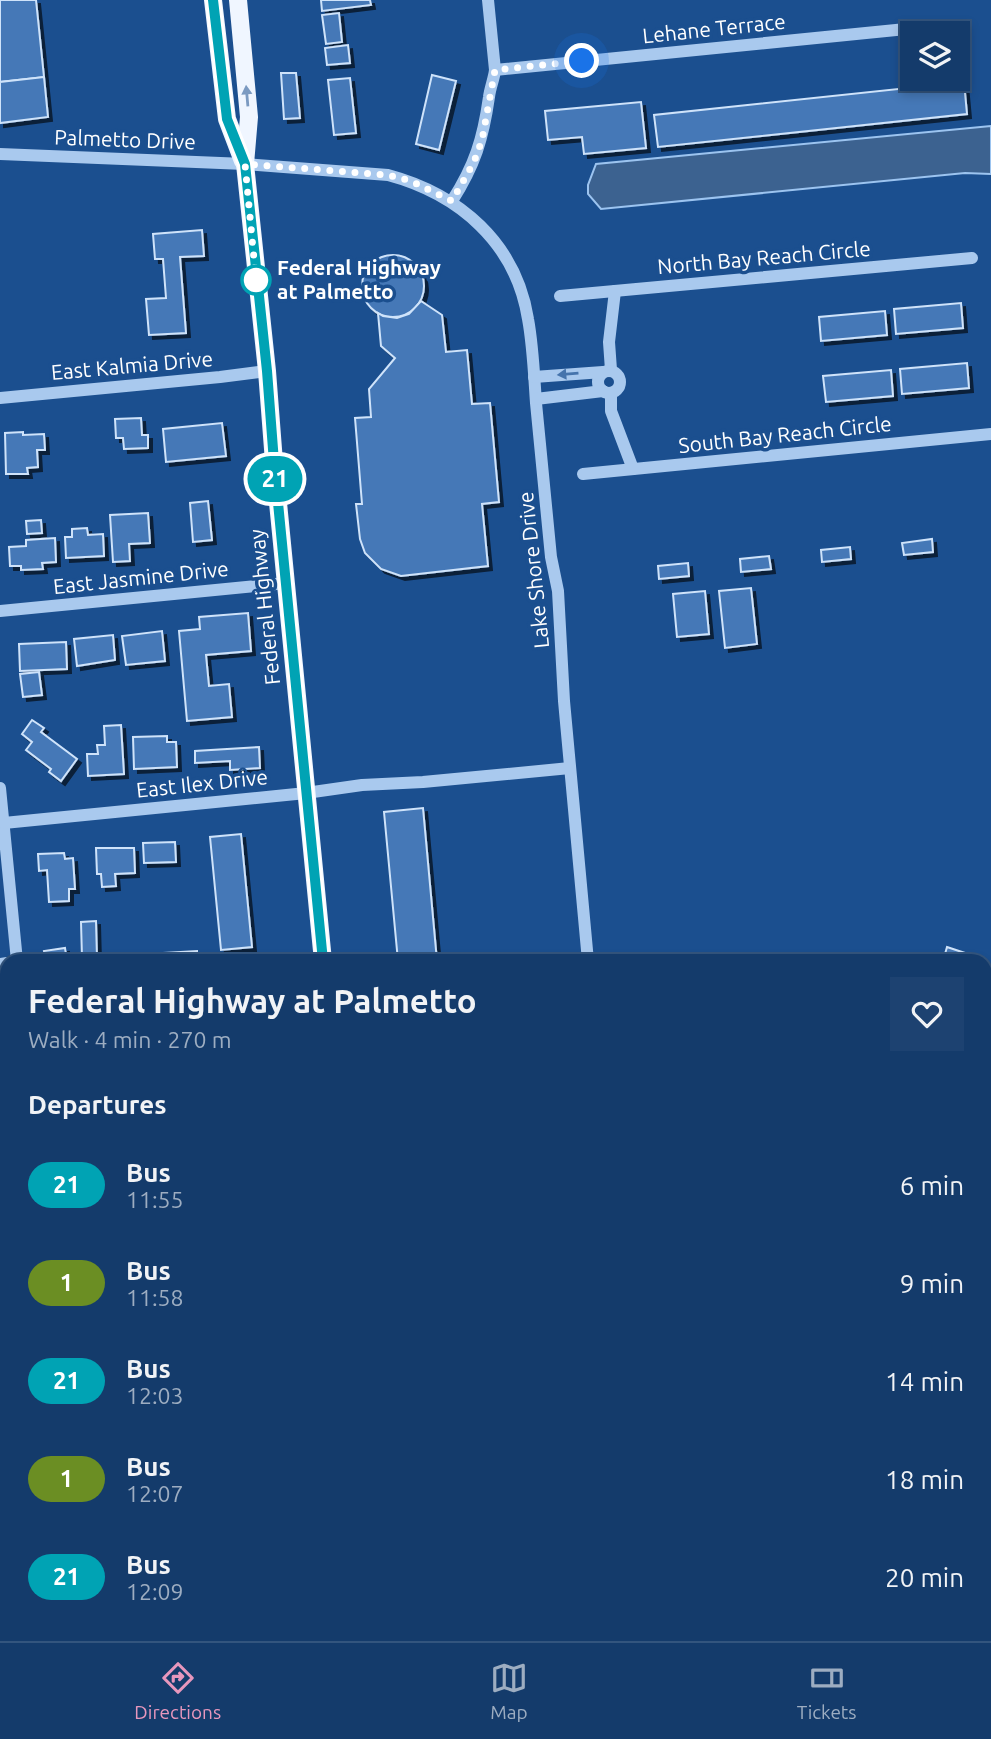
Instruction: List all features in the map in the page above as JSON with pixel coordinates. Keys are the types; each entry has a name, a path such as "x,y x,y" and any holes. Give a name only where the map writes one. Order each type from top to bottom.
{"main road":[{"name":"Federal Highway","path":"213,0 227,119 245,164"},
{"name":"Federal Highway","path":"238,0 249,117 245,164 322,954"}],"street":[{"path":"452,201 474,162 482,140 495,70 488,0"},
{"name":"Lehane Terrace","path":"495,70 900,30"},
{"name":"Palmetto Drive","path":"0,154 245,164 388,175 411,181 452,201"},
{"name":"Lake Shore Drive","path":"452,201 488,233 514,273 528,318 551,557 558,591 570,768 587,954"},
{"name":"North Bay Reach Circle","path":"560,296 972,258"},
{"path":"607,371 615,291"},
{"name":"East Kalmia Drive","path":"0,398 267,371"},
{"path":"607,371 598,376 597,383 607,392 611,411 633,469"},
{"path":"534,377 607,371 616,373 620,381 617,390 536,399"},
{"name":"South Bay Reach Circle","path":"583,474 991,434"},
{"name":"East Jasmine Drive","path":"0,611 286,583"},
{"name":"East Ilex Drive","path":"4,823 362,785 570,768"},
{"path":"0,788 16,954"}],"shaded area":[{"path":"991,126 991,174 965,173 601,209 588,194 588,185 596,164"}],"building":[{"path":"0,0 36,0 44,77 0,82"},
{"path":"321,0 370,0 371,5 322,11"},
{"path":"339,13 342,42 326,44 322,15"},
{"path":"348,45 350,63 327,65 325,48"},
{"path":"281,73 296,73 300,118 284,119"},
{"path":"432,75 456,81 439,150 416,144"},
{"path":"44,77 48,117 0,123 0,82"},
{"path":"350,78 356,133 334,135 328,80"},
{"path":"900,89 900,91 965,91 967,114 658,147 654,115"},
{"path":"641,102 646,148 584,154 582,137 548,140 545,111"},
{"path":"202,230 204,256 180,257 186,333 149,335 146,299 166,298 163,259 155,259 153,234"},
{"path":"387,255 399,255 415,264 422,274 422,298 415,308 399,317 387,317 376,312 367,303 362,292 362,280 367,269 376,260"},
{"path":"421,301 442,315 446,352 467,350 472,404 490,403 499,502 482,504 488,566 401,576 381,569 365,553 360,539 356,504 362,504 355,418 371,417 369,389 395,358 381,346 378,313 397,318 409,314"},
{"path":"961,303 963,328 896,334 894,309"},
{"path":"885,311 887,335 821,341 819,317"},
{"path":"967,363 969,388 902,394 900,369"},
{"path":"891,370 893,396 826,402 823,376"},
{"path":"141,418 142,435 148,435 148,448 124,449 123,438 116,438 115,419"},
{"path":"222,423 226,456 166,462 163,429"},
{"path":"23,432 23,435 44,434 45,450 37,450 38,467 27,468 28,474 6,474 5,433"},
{"path":"208,501 212,540 193,542 190,503"},
{"path":"148,513 150,543 129,544 130,561 113,562 110,515"},
{"path":"41,520 42,533 27,534 26,521"},
{"path":"87,528 88,535 103,534 104,556 66,558 65,537 72,537 72,529"},
{"path":"55,538 56,562 42,563 43,569 21,570 21,566 10,566 9,547 26,546 26,540"},
{"path":"932,539 933,552 904,555 902,543"},
{"path":"850,547 851,559 822,562 821,550"},
{"path":"769,556 771,569 741,572 740,559"},
{"path":"688,563 689,576 659,579 658,566"},
{"path":"751,588 757,644 725,648 719,591"},
{"path":"705,591 709,634 677,637 673,594"},
{"path":"248,613 251,651 206,655 209,686 229,684 232,717 187,721 179,631 200,629 199,617"},
{"path":"162,631 165,661 126,665 122,636"},
{"path":"113,635 115,660 77,666 74,639"},
{"path":"66,642 67,669 20,671 19,644"},
{"path":"39,672 42,695 23,697 20,674"},
{"path":"32,720 44,728 41,732 77,759 61,781 49,772 51,769 26,750 32,742 22,734"},
{"path":"121,725 124,774 88,776 87,754 98,754 97,745 105,745 104,726"},
{"path":"167,736 167,742 176,742 177,767 134,769 133,737"},
{"path":"259,747 260,768 230,770 230,761 195,763 195,751"},
{"path":"423,808 436,954 397,954 384,812"},
{"path":"241,834 252,947 221,950 210,837"},
{"path":"175,842 176,862 144,863 143,843"},
{"path":"96,848 134,848 135,873 115,874 116,886 102,887 101,874 97,874"},
{"path":"64,853 65,859 73,858 75,889 69,889 69,901 49,902 47,870 39,871 38,854"},
{"path":"96,921 97,954 82,954 81,922"},
{"path":"947,947 968,954 945,954"},
{"path":"65,948 66,954 45,954 44,951"},
{"path":"197,951 197,954 164,953"}],"bus line":[{"name":"21","path":"213,0 227,119 245,164 322,954"}],"place":[{"name":"Federal Highway at Palmetto","path":"256,280"}],"route":[{"path":"256,280 245,164 388,175 411,181 452,201 474,162 482,140 495,70 582,61"}]}
